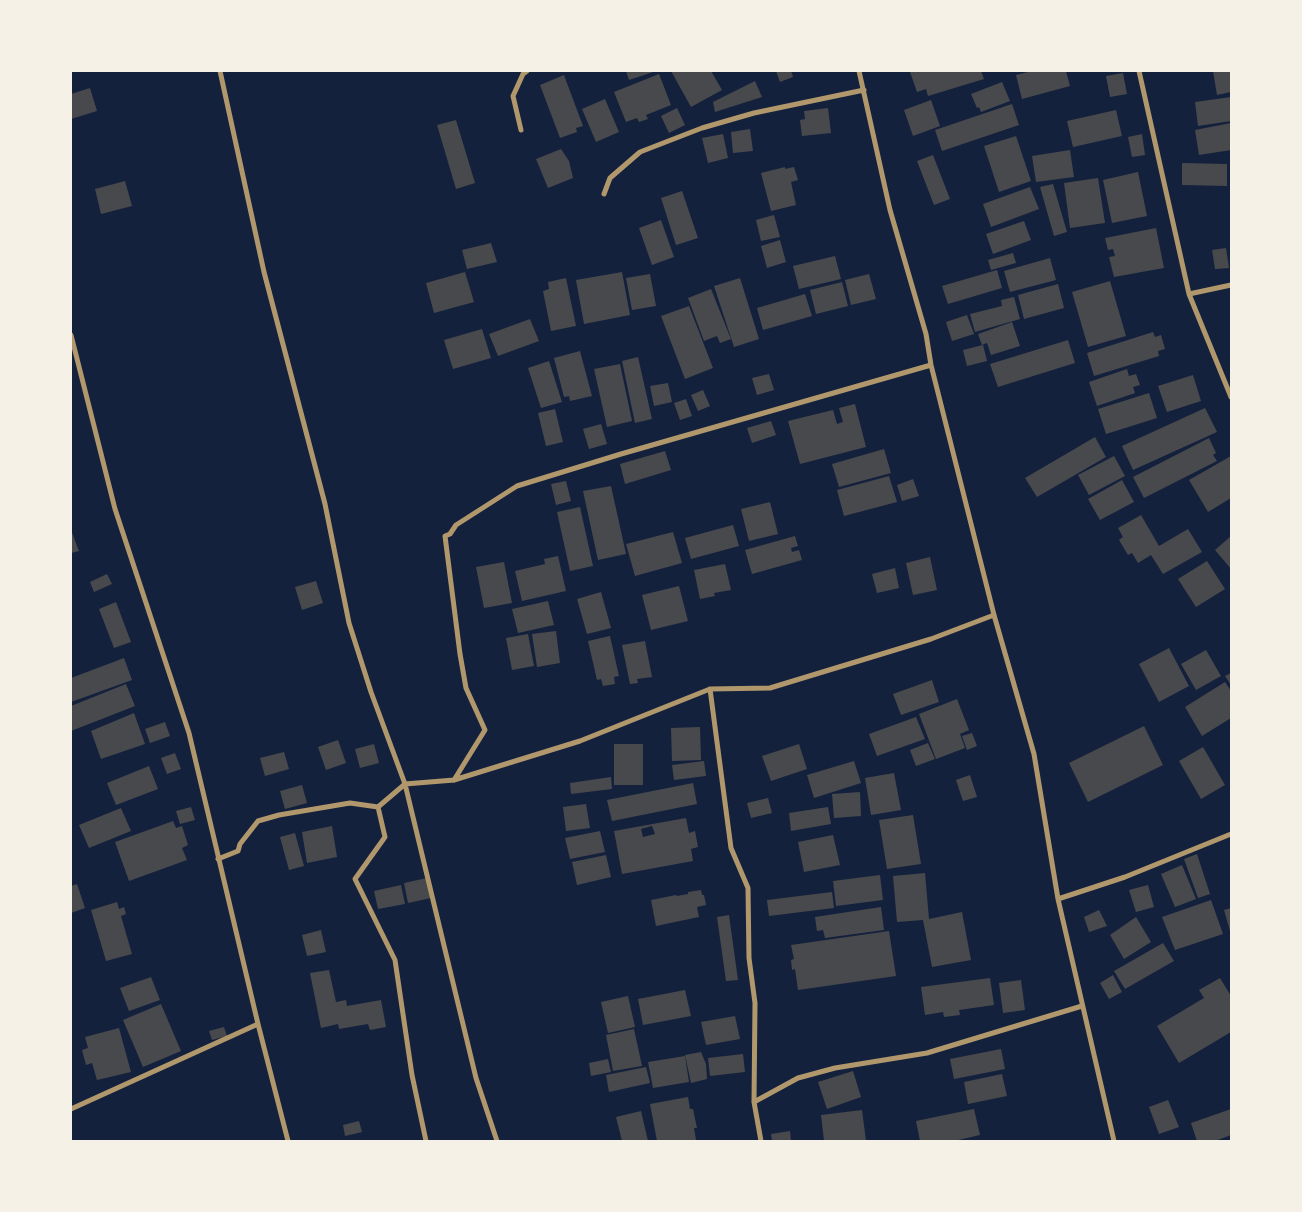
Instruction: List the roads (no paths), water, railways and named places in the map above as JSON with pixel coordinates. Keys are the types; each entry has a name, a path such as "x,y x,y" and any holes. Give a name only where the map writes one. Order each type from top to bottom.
{"street":[{"path":"220,71 264,272 326,504 349,623 404,784 476,1078 497,1141"},
{"path":"521,130 513,96 523,74 527,71"},
{"path":"859,71 890,210 926,334 931,365 994,615 1034,754 1058,899 1114,1141"},
{"path":"1139,71 1189,294 1231,397"},
{"path":"604,194 610,178 640,152 702,128 754,112 864,90"},
{"path":"1189,294 1231,284"},
{"path":"71,335 115,510 189,733 258,1024 288,1141"},
{"path":"454,780 485,730 466,688 460,654 445,536 450,534 456,525 517,486 621,454 931,365"},
{"path":"218,858 238,851 240,844 258,821 279,815 350,803 378,807 404,784 454,780 580,741 710,689 770,688 931,639 994,615"},
{"path":"710,689 731,848 748,888 749,958 755,1003 754,1102 761,1141"},
{"path":"378,807 385,838 355,879 395,960 412,1075 426,1141"},
{"path":"1058,899 1125,877 1231,834"},
{"path":"754,1102 798,1078 835,1068 927,1053 1082,1006"},
{"path":"71,1109 258,1024"}]}
